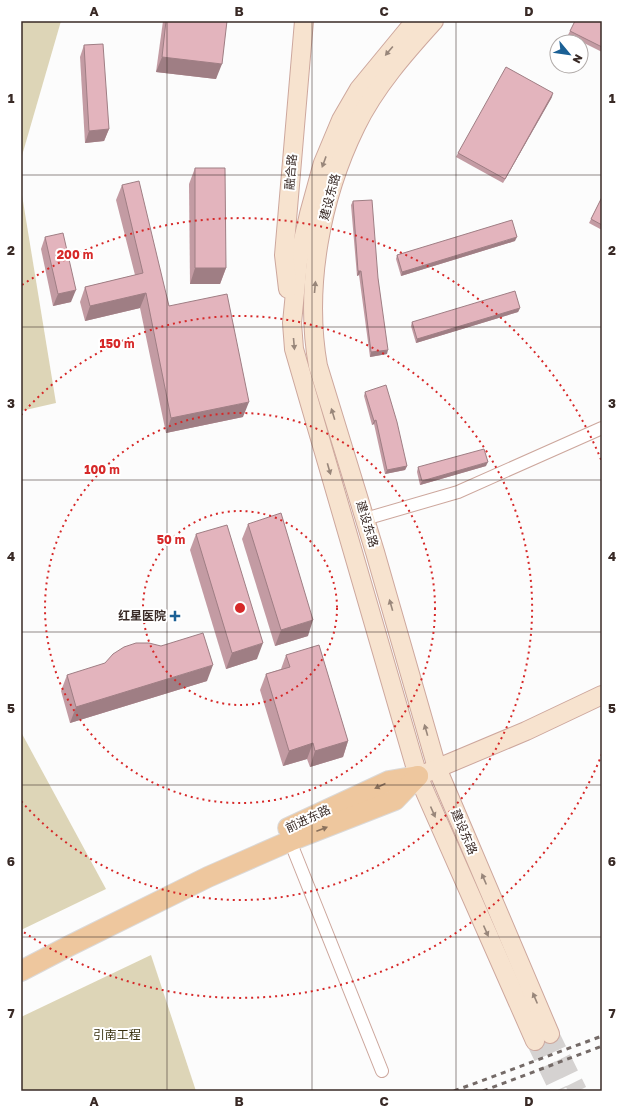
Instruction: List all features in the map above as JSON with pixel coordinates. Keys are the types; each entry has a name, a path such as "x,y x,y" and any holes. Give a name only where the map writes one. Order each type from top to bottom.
{"main road":[{"name":"融合路","path":"292,323 284,255 304,21"},
{"name":"建设东路","path":"415,21 359,89 341,120 323,163 298,262 292,323 294,349 418,776 543,1038 437,768 365,519 318,366 314,342 313,301 318,248 328,201 340,162 356,125 376,93 398,62 434,21"},
{"name":"前进东路","path":"21,958 185,877 389,781 418,776 526,731 602,695"},
{"path":"21,971 208,877 290,841 395,800 418,776"}],"street":[{"path":"365,519 458,492 602,428"},
{"path":"290,841 382,1071"}],"green space":[{"path":"21,21 61,21 21,159"},
{"path":"21,189 56,403 21,411"},
{"path":"21,732 106,889 21,930"},
{"name":"引南工程","path":"151,955 196,1091 21,1091 21,1017"}],"building":[{"path":"166,21 227,21 222,64 162,57"},
{"path":"575,21 602,21 602,47 589,40 589,34 576,34 570,31"},
{"path":"103,44 109,129 89,131 84,45"},
{"path":"506,67 553,93 505,179 458,153"},
{"path":"195,168 225,168 226,268 195,268"},
{"path":"139,181 169,306 227,294 249,402 171,418 146,293 90,306 85,287 143,273 122,185"},
{"path":"602,197 602,225 591,219"},
{"path":"372,200 378,278 388,350 371,352 361,271 358,271 353,201"},
{"path":"512,220 517,237 402,272 397,255"},
{"path":"63,233 76,290 58,294 45,237"},
{"path":"515,291 520,308 417,339 412,322"},
{"path":"386,385 397,422 407,466 387,470 376,420 374,421 365,392"},
{"path":"484,449 488,462 422,481 418,467"},
{"path":"281,513 313,620 281,630 248,524"},
{"path":"227,525 263,643 232,653 196,534"},
{"path":"203,633 213,665 76,707 67,675 105,663 113,654 124,647 136,643 149,643 161,646"},
{"path":"319,645 348,741 315,751 313,743 289,751 266,674 290,667 286,655"}],"tunnel":[{"path":"550,1034 578,1091"},
{"path":"535,1041 559,1091"}],"railway":[{"path":"454,1091 602,1036"},
{"path":"483,1091 602,1046"}],"place":[{"name":"红星医院","path":"175,616"}]}
